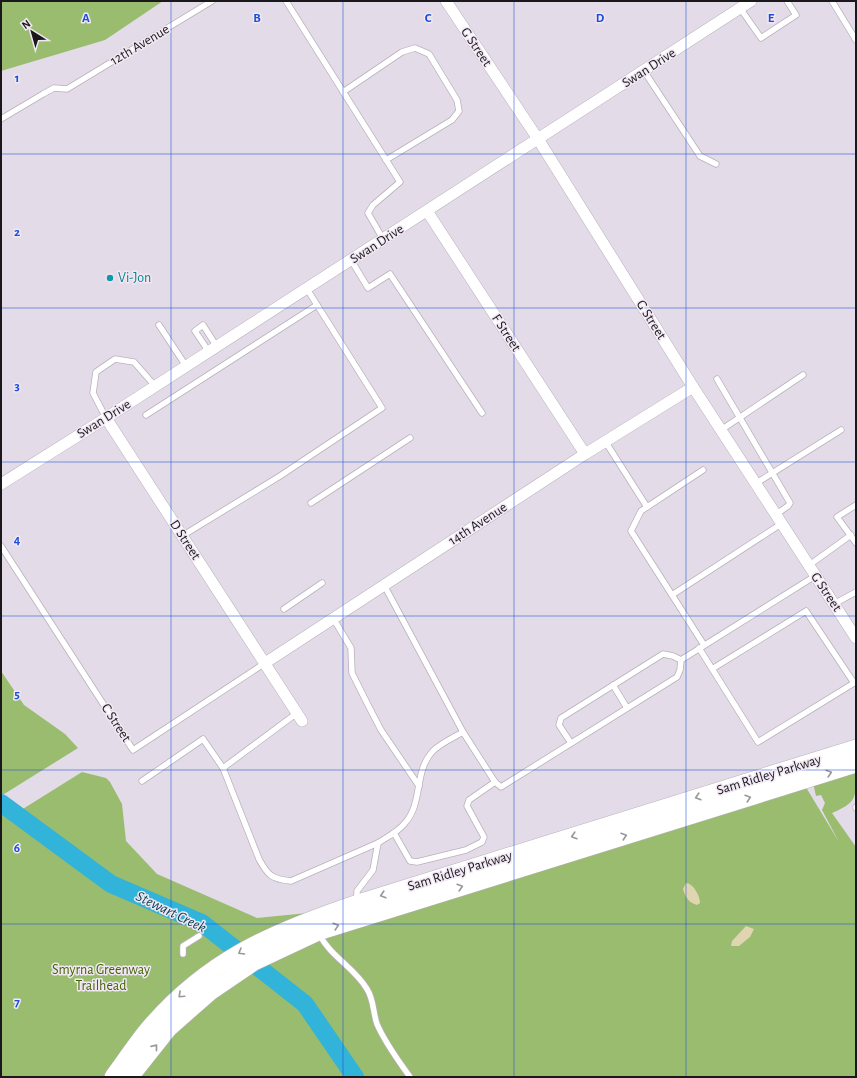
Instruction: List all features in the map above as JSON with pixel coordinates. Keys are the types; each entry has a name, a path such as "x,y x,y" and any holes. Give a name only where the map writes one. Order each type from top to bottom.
{"main road":[{"name":"Sam Ridley Parkway","path":"130,1077 169,1028 210,992 254,962 360,911 856,748"},
{"name":"Sam Ridley Parkway","path":"113,1077 145,1032 183,994 221,964 271,936 301,923 360,911 856,764"}],"street":[{"name":"G Street","path":"446,1 538,140 720,430 856,638"},
{"name":"Swan Drive","path":"1,484 307,289 751,1"},
{"name":"F Street","path":"427,211 585,454"},
{"name":"14th Avenue","path":"265,663 605,441 693,387"},
{"name":"D Street","path":"106,418 265,663"},
{"path":"265,663 300,717"}],"lane":[{"name":"12th Avenue","path":"1,119 54,88 67,89 212,1"},
{"path":"286,1 400,182 373,205 368,213 383,240"},
{"path":"740,8 760,38 796,15 787,1"},
{"path":"832,1 856,40"},
{"path":"343,92 402,52 415,48 429,54 457,100 459,111 452,120 386,160"},
{"path":"644,71 700,156 716,164"},
{"path":"351,260 368,288 390,274 482,413"},
{"path":"182,536 280,476 382,408 307,289"},
{"path":"146,415 317,305"},
{"path":"159,325 186,366"},
{"path":"106,418 93,393 96,372 115,359 134,362 155,386"},
{"path":"720,430 803,375"},
{"path":"672,595 778,519 790,503 717,379"},
{"path":"755,484 841,430"},
{"path":"311,503 410,438"},
{"path":"605,441 647,507"},
{"path":"703,470 641,511 631,531 672,595 702,646 712,669 758,742 854,683 806,611 712,669"},
{"path":"856,505 837,517 856,543"},
{"path":"808,566 851,536"},
{"name":"C Street","path":"1,546 133,750 265,663"},
{"path":"681,660 815,576"},
{"path":"284,608 322,583"},
{"path":"384,585 463,732 495,782 501,787 677,677 680,670 681,660"},
{"path":"833,604 856,592"},
{"path":"333,618 352,648 352,672 368,705 381,730 419,786"},
{"path":"571,743 559,725 561,718 663,654 673,656 681,660"},
{"path":"613,685 627,708"},
{"path":"223,768 300,717"},
{"path":"142,781 203,739 223,768 259,859 266,872 276,880 291,881 378,843 406,823 418,798 420,776 425,762 432,751 463,732"},
{"path":"394,833 410,861 417,862 466,850 482,842 484,837 467,806 468,800 495,782"},
{"path":"360,911 356,891 373,870 378,843"},
{"path":"318,932 325,945 358,976 368,990 377,1024 395,1056 410,1077"},
{"path":"183,954 183,946 199,936"}],"green space":[{"path":"1,1 163,1 105,40 1,71"},
{"path":"1,671 24,705 65,734 78,748 1,796"},
{"name":"Smyrna Greenway Trailhead","path":"856,770 856,787 851,802 832,813 856,847 856,1077 1,1077 1,802 18,812 82,772 106,778 110,782 122,804 126,841 157,874 257,918 368,907 804,784 839,842 822,810 825,803 821,795 816,796 813,783"}],"sand":[{"path":"686,883 694,887 700,900 700,903 697,905 690,901 685,895 683,889"},
{"path":"746,926 754,929 750,937 739,946 731,946 732,941"}],"waterway":[{"name":"Stewart Creek","path":"1,803 111,884 202,923 305,1004 355,1077"}],"place":[{"name":"Vi-Jon","path":"110,278"}]}
